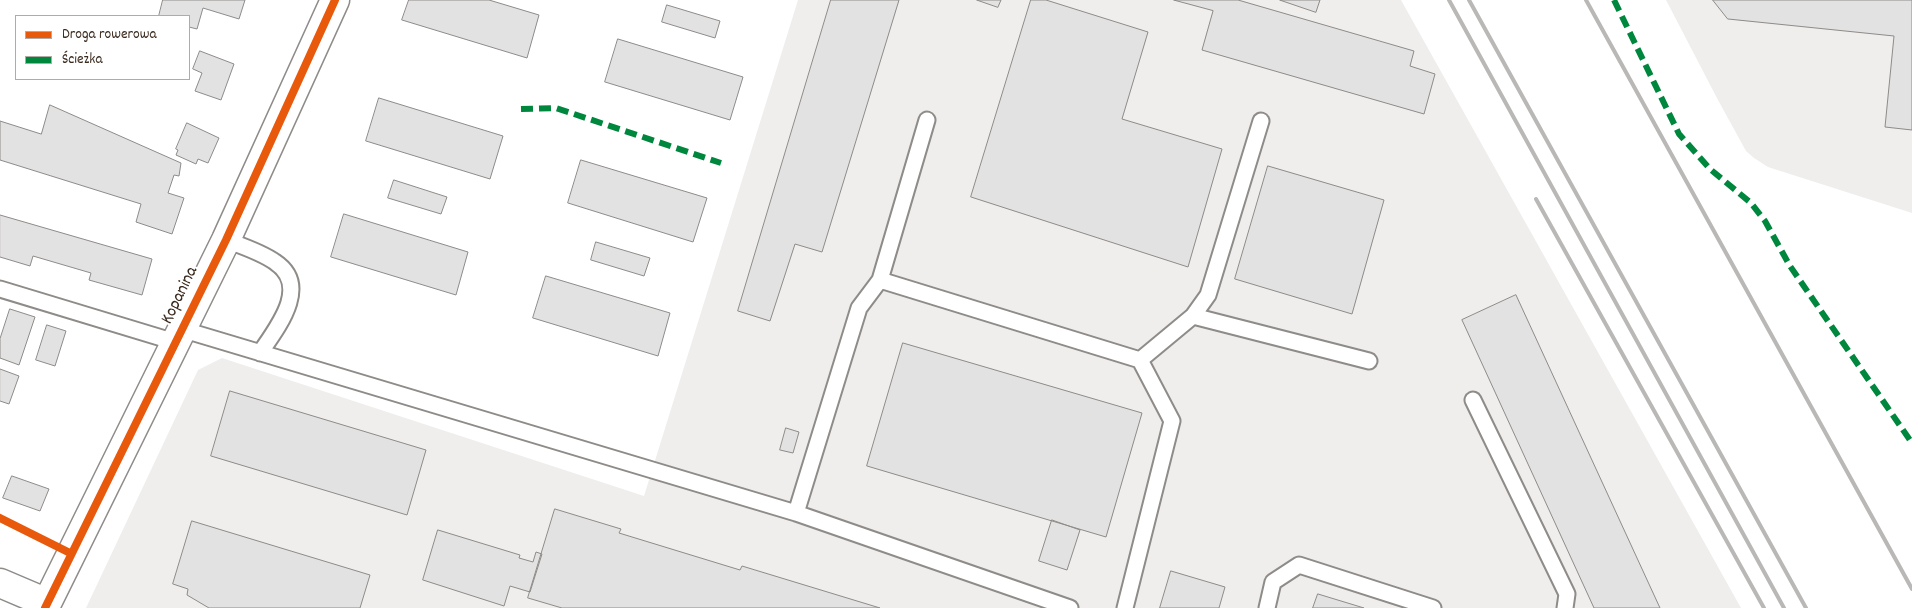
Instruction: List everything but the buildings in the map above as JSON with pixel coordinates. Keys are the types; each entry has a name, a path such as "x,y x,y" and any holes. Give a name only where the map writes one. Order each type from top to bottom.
{"street":[{"name":"Kopanina","path":"0,583 47,602 226,240 335,0"}],"lane":[{"path":"796,513 859,308 880,280 927,120"},
{"path":"1140,360 1193,316 1208,295 1262,121"},
{"path":"226,240 276,262 286,272 290,281 291,295 286,313 260,353"},
{"path":"880,280 1140,360 1172,421 1125,608"},
{"path":"0,289 178,336 260,353 796,513 1070,608"},
{"path":"1193,316 1369,361"},
{"path":"1473,400 1567,594 1565,608"},
{"path":"1267,608 1273,582 1299,565 1433,608"}],"shaded area":[{"path":"798,0 1401,0 1741,608 86,608 198,370 222,358 644,496"},
{"path":"1666,0 1912,0 1912,213 1768,167 1754,158 1746,151"}],"railway":[{"path":"1449,0 1784,608"},
{"path":"1469,0 1806,608"},
{"path":"1586,0 1912,589"},
{"path":"1536,199 1764,608"}],"marked path":[{"path":"1614,0 1679,134 1710,169 1751,203 1765,221 1790,266 1912,443"},
{"path":"521,109 556,108 721,163"}],"cycle path":[{"path":"45,608 226,240 335,0"},
{"path":"0,518 70,553"}]}
